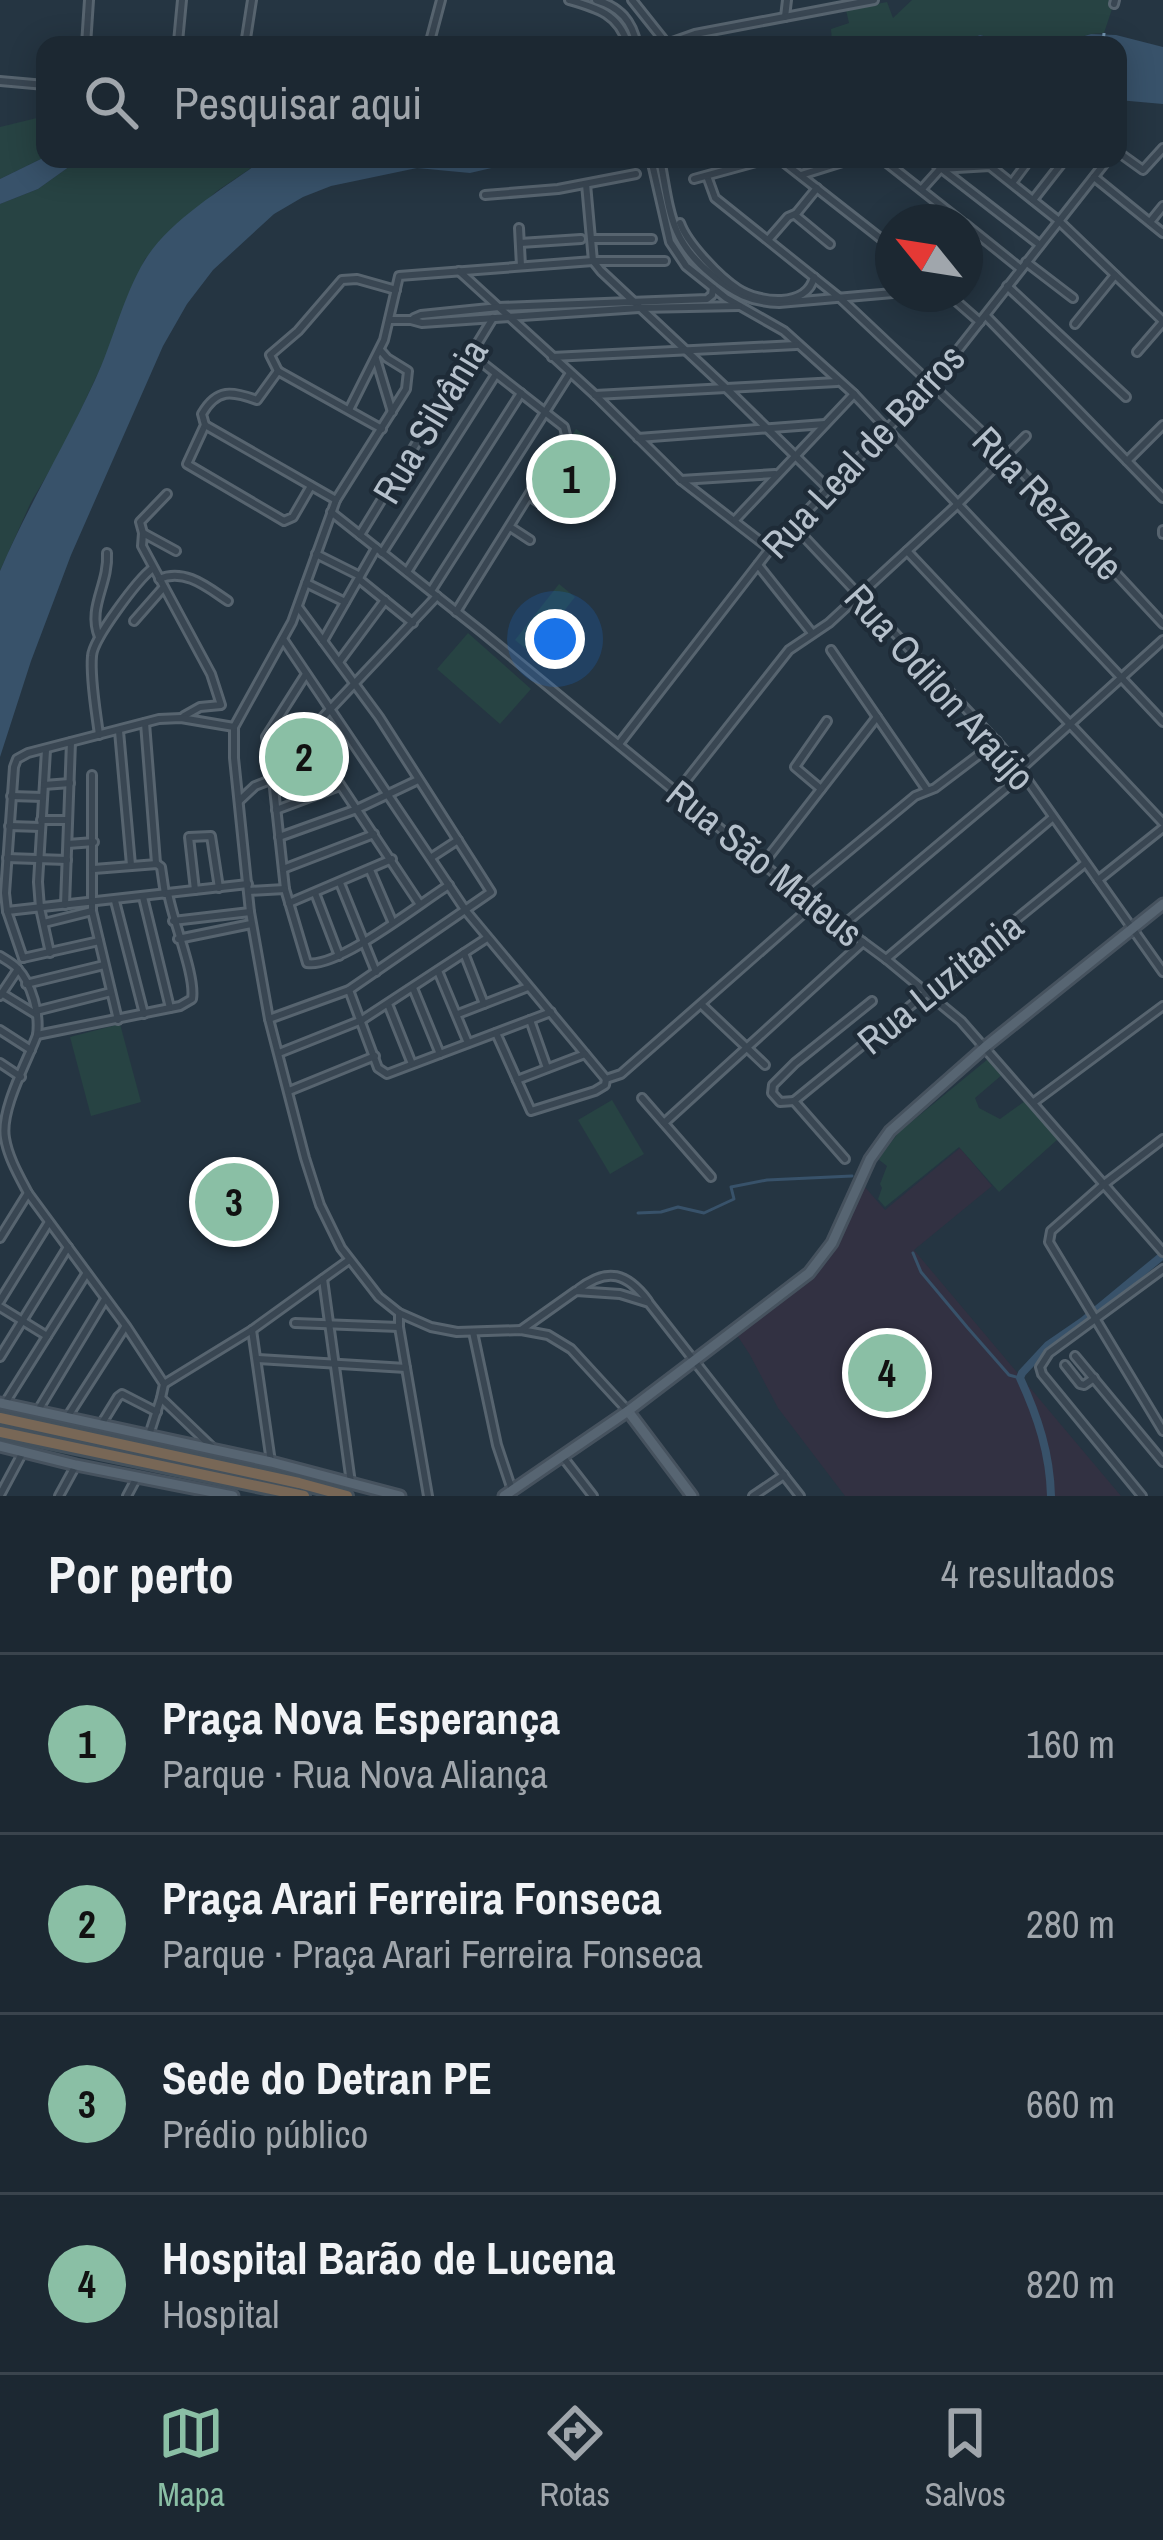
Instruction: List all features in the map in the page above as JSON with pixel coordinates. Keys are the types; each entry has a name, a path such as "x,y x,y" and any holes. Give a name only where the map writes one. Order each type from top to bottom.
{"highway":[{"path":"0,1418 347,1496"},
{"path":"0,1432 304,1496"}],"main road":[{"path":"508,1494 628,1412 809,1274 832,1243 890,1131 985,1047 1163,904"},
{"path":"2,1404 272,1462 400,1496"},
{"path":"628,1412 692,1496"},
{"path":"0,1446 233,1496"}],"street":[{"path":"86,36 88,0"},
{"path":"179,36 182,0"},
{"path":"246,36 252,0"},
{"path":"431,36 441,0"},
{"path":"569,0 608,14 626,36"},
{"path":"596,0 626,17 635,36"},
{"path":"632,0 660,36"},
{"path":"785,17 787,0"},
{"path":"689,36 874,0"},
{"path":"0,81 36,84"},
{"path":"1127,159 1140,170 1163,148"},
{"path":"653,168 670,242 686,266 717,285 763,300 875,295"},
{"path":"662,168 678,236 694,260 739,306 800,344 854,394 1163,722"},
{"path":"694,179 736,168"},
{"path":"792,168 875,234"},
{"path":"801,175 823,168"},
{"path":"894,168 941,204"},
{"path":"922,189 940,169 949,168"},
{"path":"998,168 1163,322 1137,352"},
{"path":"1012,183 1023,168"},
{"path":"1033,200 1058,168"},
{"name":"Rua Leal de Barros","path":"619,745 770,549 931,384 1101,168"},
{"path":"940,169 1040,245"},
{"path":"485,195 636,174"},
{"name":"Rua Rezende","path":"707,176 716,198 841,299 1008,457 1163,624"},
{"path":"1094,177 1163,233"},
{"path":"586,184 593,261 829,489"},
{"path":"768,240 817,188"},
{"path":"1150,222 1163,206"},
{"path":"795,214 830,244"},
{"path":"680,224 700,253 736,288 763,300 806,294 814,277"},
{"path":"519,227 521,266"},
{"path":"983,237 1073,298"},
{"path":"520,243 581,238"},
{"path":"592,239 652,239"},
{"path":"349,410 378,355 399,276 593,261 665,261"},
{"path":"459,271 682,480 770,549"},
{"path":"1075,324 1114,275"},
{"path":"382,429 278,370 270,356 342,280 357,279 396,290"},
{"path":"389,320 422,323 636,306 706,298 717,285"},
{"path":"1007,286 1126,397"},
{"path":"755,314 763,300"},
{"path":"411,320 421,315 500,308 739,306"},
{"name":"Rua Silvânia","path":"360,535 500,308"},
{"path":"974,312 1163,498"},
{"path":"552,357 800,344"},
{"path":"456,612 566,435 564,427 471,354"},
{"path":"378,355 392,412"},
{"path":"378,355 405,368 409,376 406,389 336,500 284,639 234,727 250,912 269,1019 320,1205 349,1260 380,1297 399,1313 431,1327 548,1335 572,1349 628,1412"},
{"path":"278,370 257,400 231,393 214,398 202,414 205,425 187,461 190,468 284,521 293,517 310,486"},
{"path":"323,641 359,578 497,372"},
{"path":"273,775 413,623 571,373"},
{"path":"595,395 841,382"},
{"path":"407,572 522,392"},
{"path":"735,520 854,394"},
{"path":"638,438 825,424"},
{"path":"205,425 336,500"},
{"path":"1127,461 1163,425"},
{"path":"676,792 798,642 829,623 1026,436"},
{"path":"682,480 779,474"},
{"path":"167,494 139,524 142,546 211,674 221,705 200,707 181,718"},
{"path":"529,496 555,513"},
{"name":"Rua São Mateus","path":"331,512 965,1025 1161,1249"},
{"name":"Rua Odilon Araújo","path":"793,525 997,742 1161,966"},
{"path":"510,526 530,540"},
{"path":"143,533 176,551"},
{"path":"907,551 1163,826 1098,880"},
{"path":"99,637 94,617 106,577 107,553"},
{"path":"316,554 359,578 413,623"},
{"path":"758,565 812,633"},
{"path":"99,735 92,654 127,594 153,568"},
{"path":"134,621 166,575 186,576 229,601"},
{"path":"306,583 345,602"},
{"path":"339,662 385,601"},
{"path":"269,1019 349,990 491,892 355,683 298,607"},
{"path":"284,639 466,911 607,1079"},
{"path":"842,926 1017,778 1024,764 1163,640"},
{"path":"831,650 927,790"},
{"path":"306,674 266,737 285,889 305,960 315,965 339,956 449,885"},
{"path":"111,992 37,1013 1,994 23,958 8,911 7,858 17,759 145,723 181,718 234,727"},
{"path":"763,864 877,718"},
{"path":"821,789 795,766 827,721"},
{"path":"37,1035 192,1000 194,985 158,865 145,723"},
{"path":"119,730 131,865"},
{"path":"307,735 419,903"},
{"path":"65,905 71,742"},
{"path":"798,892 915,796 935,788 997,742"},
{"path":"46,750 38,860 40,908 50,953"},
{"path":"239,801 273,775 323,758"},
{"path":"92,775 93,907 118,1019"},
{"path":"279,837 357,809 418,780"},
{"path":"44,785 70,783"},
{"path":"237,787 255,786"},
{"path":"276,810 341,786"},
{"path":"11,796 43,797"},
{"path":"886,959 1052,818"},
{"path":"9,826 68,820"},
{"path":"283,869 374,834"},
{"path":"195,890 189,837 211,836 219,888"},
{"path":"432,857 458,840"},
{"path":"68,844 94,842"},
{"path":"7,858 67,860"},
{"path":"289,903 392,860"},
{"name":"Rua Luzitania","path":"794,1101 1085,863"},
{"path":"94,869 158,865"},
{"path":"370,870 392,922"},
{"path":"340,883 376,972"},
{"path":"44,922 116,901 167,893 285,889"},
{"path":"315,892 339,956"},
{"path":"142,897 170,1008"},
{"path":"116,901 144,1014"},
{"path":"607,1079 621,1074 813,905"},
{"path":"8,911 93,907"},
{"path":"173,921 250,912"},
{"path":"178,939 252,924"},
{"path":"279,1053 362,1020 487,938"},
{"path":"23,958 99,941"},
{"path":"664,1123 863,942"},
{"path":"464,953 484,1004"},
{"path":"0,956 18,969 37,1013 37,1035 10,1105 3,1138 28,1193 164,1384 148,1436"},
{"path":"26,983 105,965"},
{"path":"438,970 468,1042"},
{"path":"458,1015 528,987"},
{"path":"413,988 440,1054"},
{"path":"349,990 385,1074 550,1012"},
{"path":"845,1159 794,1101 780,1102 772,1085 872,1001"},
{"path":"388,1004 412,1064"},
{"path":"702,1005 765,1065"},
{"path":"1034,1102 1163,1006"},
{"path":"530,1020 547,1069"},
{"path":"957,1031 965,1025"},
{"path":"0,1030 32,1050"},
{"path":"496,1033 530,1110 595,1091 607,1079"},
{"path":"517,1080 585,1054"},
{"path":"289,1091 375,1056"},
{"path":"0,1063 21,1077"},
{"path":"0,1098 10,1105"},
{"path":"642,1099 711,1177"},
{"path":"1163,1139 1102,1185 1049,1235 1081,1298 1163,1431"},
{"path":"0,1238 28,1193"},
{"path":"47,1336 0,1304 49,1222"},
{"path":"0,1357 68,1247"},
{"path":"164,1384 252,1330 349,1260"},
{"path":"1142,1496 1040,1371 1049,1353 1163,1269"},
{"path":"2,1404 86,1274"},
{"path":"520,1330 594,1278 612,1275 628,1280 800,1496"},
{"path":"323,1279 351,1483"},
{"path":"577,1291 620,1294 649,1303"},
{"path":"37,1412 106,1299"},
{"path":"399,1313 428,1496"},
{"path":"295,1322 399,1327"},
{"path":"66,1420 126,1326"},
{"path":"252,1330 272,1462"},
{"path":"472,1332 508,1494"},
{"path":"1075,1356 1163,1462"},
{"path":"258,1359 406,1368"},
{"path":"1065,1365 1080,1384 1094,1378"},
{"path":"100,1426 122,1394 157,1412"},
{"path":"161,1398 214,1450"},
{"path":"0,1495 23,1452"},
{"path":"562,1455 592,1496"},
{"path":"59,1496 76,1465"},
{"path":"753,1496 784,1475"},
{"path":"127,1496 138,1476"}],"shaded area":[{"path":"1127,38 1163,47 1163,104 1127,101"},
{"path":"36,161 36,168 67,168 38,189 0,204 0,179"},
{"path":"251,168 417,168 331,186 274,214 213,270 187,304 163,346 71,555 0,757 0,571 95,380 145,260 181,219"},
{"path":"417,168 491,168 470,173"},
{"path":"960,1148 992,1186 914,1250 1121,1496 845,1496 778,1408 737,1335 828,1260 864,1186 885,1210"}],"green space":[{"path":"912,0 1115,0 1104,33 1085,36 832,36 831,29 849,23 846,10 887,2 893,18"},
{"path":"36,118 36,161 0,179 0,127"},
{"path":"67,168 251,168 217,191 145,259 107,354 0,571 0,204 38,189"},
{"path":"576,429 614,457 568,512 534,493"},
{"path":"559,584 575,597 531,653 515,640"},
{"path":"468,633 531,689 500,724 437,669"},
{"path":"120,1024 141,1102 91,1116 70,1037"},
{"path":"988,1059 1003,1074 975,1098 979,1108 1000,1119 1025,1101 1058,1139 999,1192 959,1147 885,1207 878,1199 887,1166 878,1159 899,1132"},
{"path":"612,1100 644,1154 610,1174 578,1120"}],"waterway":[{"path":"638,1213 678,1207 704,1213 734,1199 731,1187 767,1180 852,1176"},
{"path":"913,1253 921,1272 967,1327 1009,1375 1020,1378"},
{"path":"1051,1496 1045,1450 1022,1373 1048,1345 1163,1255"}],"place":[{"name":"Praça Nova Esperança","path":"571,479"},
{"name":"Praça Arari Ferreira Fonseca","path":"304,757"},
{"name":"Sede do Detran PE","path":"234,1202"},
{"name":"Hospital Barão de Lucena","path":"887,1373"}]}
